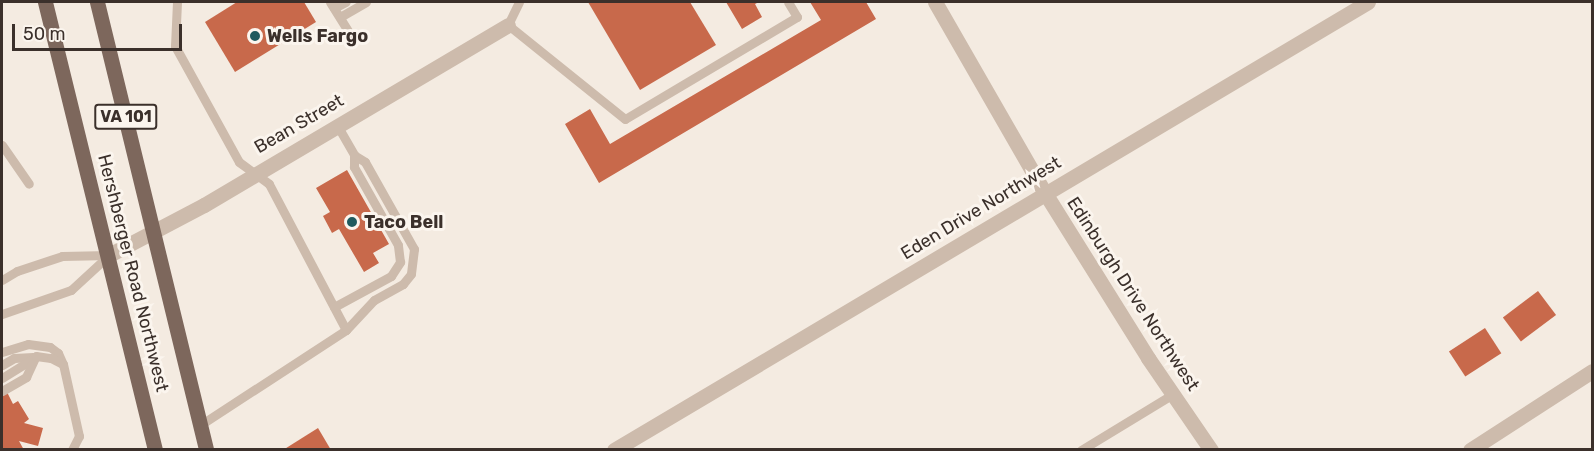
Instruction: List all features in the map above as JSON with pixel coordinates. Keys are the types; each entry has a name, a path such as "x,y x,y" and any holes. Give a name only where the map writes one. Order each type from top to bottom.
{"main road":[{"name":"Hershberger Road Northwest","path":"45,2 109,255 155,450"},
{"name":"Hershberger Road Northwest","path":"98,2 206,450"}],"street":[{"name":"Edinburgh Drive Northwest","path":"935,2 1045,193 1211,450"},
{"name":"Eden Drive Northwest","path":"614,450 1368,2"},
{"name":"Bean Street","path":"109,255 154,232 508,25"},
{"path":"1470,450 1593,371"}],"lane":[{"path":"177,2 175,46 239,162 269,184 346,330"},
{"path":"335,9 346,2"},
{"path":"335,9 366,2"},
{"path":"519,2 508,25 625,119 797,17 788,2"},
{"path":"335,9 352,39"},
{"path":"334,307 391,276 400,262 398,244 354,167 354,155 337,124"},
{"path":"2,145 29,184"},
{"path":"200,425 346,330 374,300 403,284 411,274 414,249 408,236 365,162 354,155"},
{"path":"2,280 17,271 62,256 109,255"},
{"path":"2,314 71,290 109,255"},
{"path":"2,352 28,344 40,345 58,353 63,364 79,436 72,450"},
{"path":"2,365 14,357 51,358 63,364"},
{"path":"2,378 36,357"},
{"path":"2,391 26,377 36,357"},
{"path":"1081,450 1173,394"}],"building":[{"path":"237,2 304,2 316,22 235,72 205,22"},
{"path":"588,2 690,2 716,45 640,90"},
{"path":"726,2 759,2 755,4 762,17 742,29"},
{"path":"810,2 866,2 876,19 599,183 565,124 590,109 610,144 821,20"},
{"name":"Taco Bell","path":"347,170 389,244 373,253 379,263 364,272 339,229 332,233 323,216 330,212 316,188"},
{"path":"1538,291 1556,315 1521,341 1503,317"},
{"path":"1485,328 1501,353 1465,377 1449,351"},
{"path":"7,392 13,404 18,401 29,419 24,423 43,428 38,446 19,441 24,450 2,450 2,396"},
{"path":"318,428 331,450 283,450"}],"place":[{"name":"Wells Fargo","path":"255,36"},
{"name":"Taco Bell","path":"352,222"}]}
